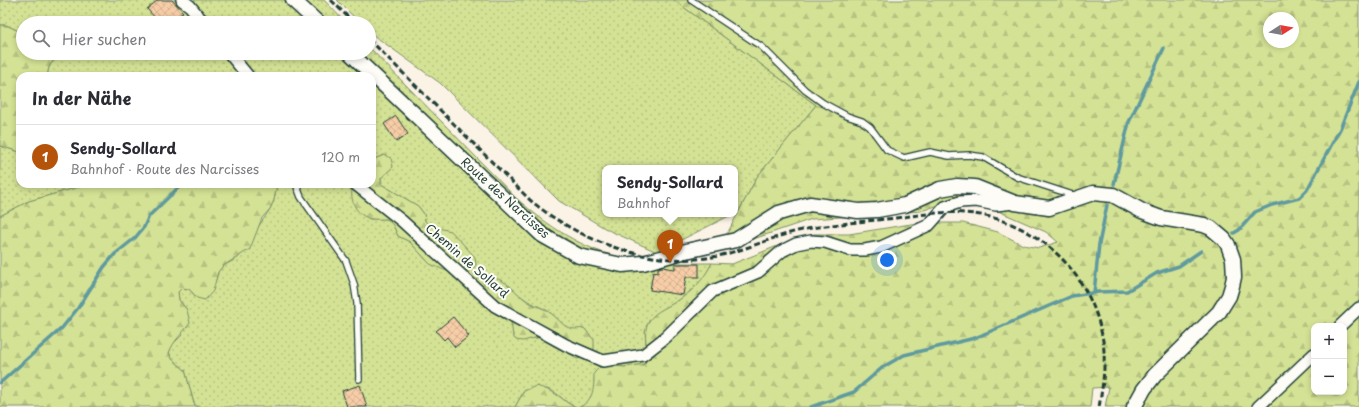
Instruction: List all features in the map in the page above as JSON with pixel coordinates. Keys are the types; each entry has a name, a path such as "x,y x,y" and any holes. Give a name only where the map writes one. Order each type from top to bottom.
{"street":[{"path":"293,0 310,16"},
{"path":"187,2 198,16"},
{"path":"235,60 245,72"},
{"name":"Route des Narcisses","path":"357,60 370,72"},
{"name":"Route des Narcisses","path":"376,78 542,235 579,256 622,265 643,263 686,251 736,240 779,213 810,204 858,211 877,210 905,205 940,189 957,186 975,187 1015,203 1049,208 1093,193 1113,195 1161,218 1204,225 1219,233 1224,239 1233,259 1234,276 1229,296 1219,312 1155,375 1144,389 1134,407"},
{"name":"Chemin de Sollard","path":"360,188 402,221 495,306 566,346 603,360 643,355 666,337 712,291 758,272 782,251 796,244 811,241 825,242 850,250 865,250 881,247 929,225 945,207 960,202 976,201 996,205 1015,203"},
{"path":"1343,323 1359,308"},
{"path":"1258,407 1311,357"}],"lane":[{"path":"691,0 762,47 800,84 823,103 847,116 862,121 870,127 887,150 904,158 930,152 949,156 969,155 983,158 1017,177 1078,197"},
{"path":"298,188 301,197 346,261 357,303 359,379"}],"green space":[{"path":"0,0 324,0 339,16 16,16 16,30 6,25 0,25"},
{"path":"337,0 674,0 816,105 757,177 738,212 738,165 602,165 602,217 727,217 657,252 608,230 559,201 440,83 376,37 376,16 353,16"},
{"path":"674,0 1359,0 1359,407 1105,407 1109,387 1092,388 1090,407 580,407 591,397 594,373 602,365 625,367 645,364 647,353 646,331 649,321 659,312 690,292 702,279 712,263 732,264 790,241 814,234 849,234 917,223 963,223 998,232 1023,245 1039,248 1058,242 1046,232 998,211 967,206 939,205 921,211 812,219 718,251 736,217 738,217 738,213 757,177 816,105"},
{"path":"0,25 6,25 16,30 16,60 54,60 48,72 16,72 16,151 0,146"},
{"path":"376,54 516,198 567,236 595,250 626,259 658,262 712,263 702,282 679,300 656,314 645,331 647,357 645,364 625,367 602,365 594,380 595,389 587,403 580,407 571,405 556,393 544,389 524,391 515,407 198,407 194,404 185,370 172,359 169,353 172,345 182,335 187,310 179,300 178,292 182,288 189,289 197,298 216,280 218,272 223,266 238,258 270,209 274,200 276,188 355,188 369,219 387,219 393,225 398,236 410,242 430,264 436,226 430,226 425,221 424,214 418,206 381,184 381,178 393,167 384,155 376,158 376,72 48,72 54,60 376,60","holes":["521,296 531,303 548,311 563,325 573,330 563,338 556,334 533,338 513,336 512,324 509,318"]},
{"path":"0,146 16,151 16,188 76,188 29,201 0,216"},
{"path":"384,155 391,158 393,167 381,178 381,184 418,206 424,214 425,221 430,226 451,231 475,257 476,265 473,269 449,272 430,264 410,242 398,236 393,225 387,219 368,218 359,212 352,199 352,188 376,188 376,158"},
{"path":"76,188 276,188 274,200 270,209 262,218 250,249 223,266 218,272 213,291 205,300 197,298 189,289 182,288 178,292 179,300 187,310 190,323 169,353 172,359 185,370 194,404 198,407 0,407 0,216 29,201"},
{"path":"491,277 502,281 522,298 549,312 564,325 572,329 584,328 594,340 594,350 586,357 577,359 570,352 562,337 554,333 523,341 516,340 513,335 510,320 492,300 484,286 484,281"},
{"path":"536,386 552,392 576,407 515,407 524,391"}],"building":[{"path":"158,0 172,0 183,12 178,16 154,16 147,9"},
{"path":"396,116 408,134 396,142 384,124"},
{"path":"675,264 699,264 699,277 686,277 683,295 650,290 653,272 658,273 658,268 661,267 675,269"},
{"path":"453,317 469,336 455,347 447,337 444,340 436,331"},
{"path":"360,385 367,407 347,407 342,391"}],"waterway":[{"path":"1114,184 1129,122 1164,48"},
{"path":"1234,233 1239,230 1255,212 1272,205 1299,198 1307,190 1340,129 1359,82"},
{"path":"0,383 62,328 78,308 104,267 115,254 135,238 144,227 149,216 178,188"},
{"path":"1094,293 1099,244 1107,205"},
{"path":"811,407 854,392 883,367 904,355 975,338 1072,296 1098,292 1127,291 1157,273 1179,266 1201,251"}],"railway":[{"path":"331,0 347,16"},
{"path":"376,46 530,200 572,229 620,249 646,256 672,259 697,259 733,252 806,229 939,213 965,213 991,217 1015,225 1037,238 1056,253 1073,271 1087,293 1097,316 1103,341 1104,374 1099,407"}],"place":[{"name":"Sendy-Sollard","path":"670,263"}]}
